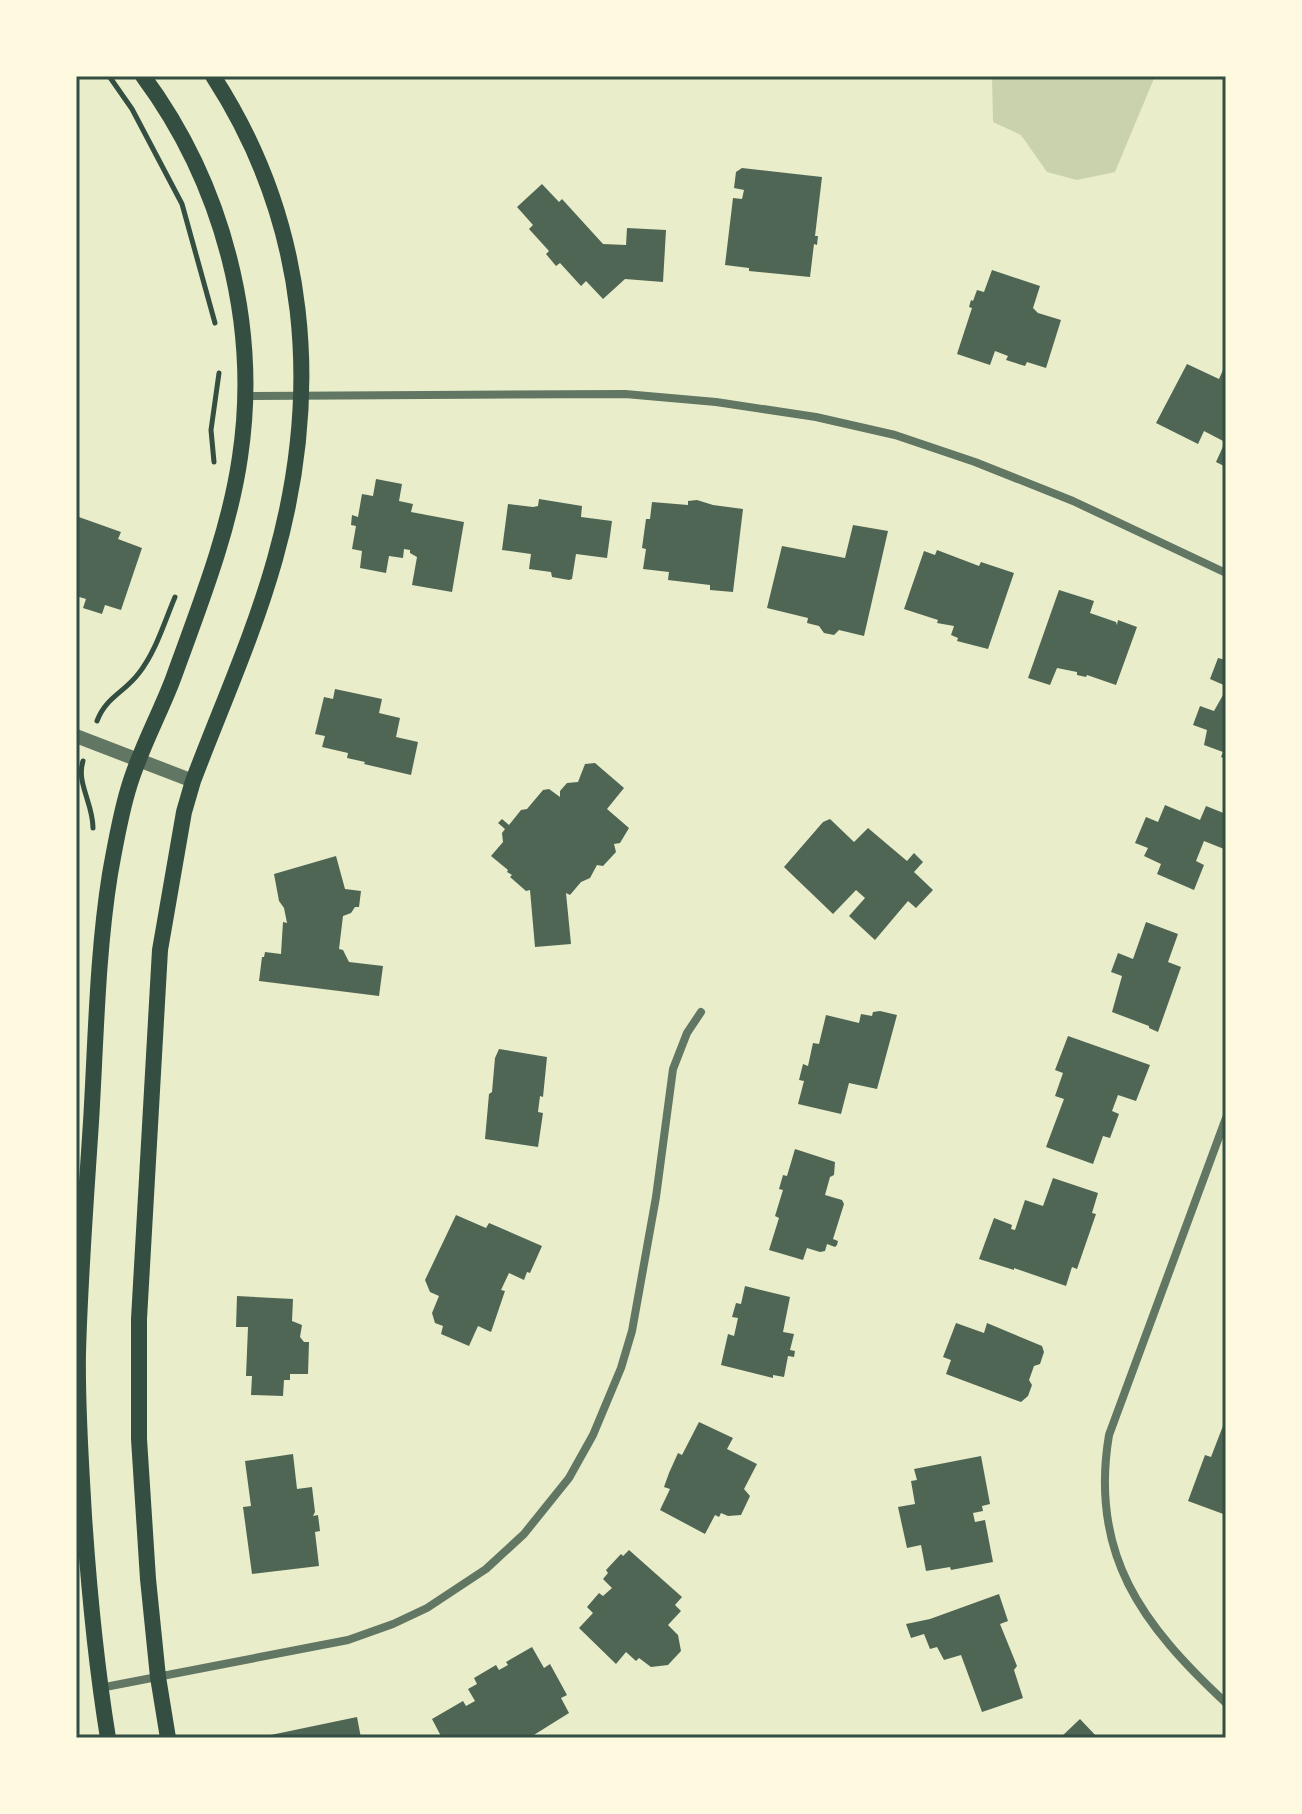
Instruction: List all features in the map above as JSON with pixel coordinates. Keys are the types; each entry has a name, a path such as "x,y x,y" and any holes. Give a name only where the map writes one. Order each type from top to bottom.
{"main road":[{"path":"108,1738 89,1598 78,1358 99,983 110,876 127,791 175,672 226,520 240,458 246,396 245,357 236,290 222,230 201,175 162,102 143,76"},
{"path":"168,1738 148,1579 139,1439 139,1319 160,950 176,854 193,781 275,557 294,479 303,395 297,309 290,261 275,202 241,123 213,76"}],"street":[{"path":"246,396 625,394 716,402 816,417 895,435 975,462 1073,501 1226,573"},
{"path":"82,738 193,781"},
{"path":"100,1688 348,1640 393,1624 427,1608 486,1569 533,1523 569,1478 593,1435 621,1368 632,1331 653,1212 673,1069 687,1033 701,1012"},
{"path":"1226,1118 1109,1435 1103,1469 1106,1520 1115,1558 1131,1593 1170,1645 1226,1703"}],"path":[{"path":"109,76 132,109 182,204 208,292 216,334"},
{"path":"215,473 211,430 219,358"},
{"path":"93,837 90,802 79,772 82,738 104,706 138,675 152,653 177,593"}],"green space":[{"path":"992,76 1155,76 1115,172 1077,180 1047,172 1021,135 993,122"}],"building":[{"path":"742,168 822,177 815,236 818,236 817,245 814,244 810,277 749,271 749,268 725,265 733,198 742,199 744,190 734,188 736,172"},
{"path":"542,184 559,202 562,199 603,244 626,245 627,228 666,230 663,282 625,279 603,299 586,281 581,286 560,263 556,266 546,254 549,251 529,229 533,225 517,207"},
{"path":"992,270 1040,286 1033,308 1038,313 1061,320 1046,368 1006,360 1008,356 995,351 990,365 957,354 972,308 969,307 971,300 977,290 984,292"},
{"path":"1187,364 1219,379 1223,370 1226,371 1226,467 1216,462 1225,442 1204,431 1198,444 1156,423"},
{"path":"376,479 402,484 399,501 413,504 411,512 464,522 452,592 412,585 417,557 410,550 404,549 403,558 389,556 386,573 360,568 362,551 352,549 356,526 351,525 352,515 358,517 362,494 373,496"},
{"path":"539,499 582,506 581,517 612,521 607,558 576,554 572,579 569,580 552,577 551,572 529,569 531,554 502,550 508,504 533,507 538,506"},
{"path":"688,501 743,509 733,592 710,590 710,585 668,580 669,572 643,569 646,549 642,548 652,502 688,505"},
{"path":"76,516 121,532 118,539 142,548 121,610 105,605 102,614 83,608 86,599 76,596"},
{"path":"853,525 888,531 864,636 839,630 834,635 824,633 819,626 807,623 808,618 767,608 782,546 845,558"},
{"path":"937,550 979,566 981,562 1014,573 988,649 957,641 958,638 951,635 954,626 937,623 938,620 904,609 924,551 935,555"},
{"path":"1059,590 1094,601 1090,613 1117,625 1118,620 1137,627 1116,685 1057,668 1050,685 1028,678"},
{"path":"1218,658 1226,660 1226,686 1210,679"},
{"path":"335,689 382,699 379,713 400,718 396,737 418,742 411,775 364,764 347,758 348,753 322,747 325,736 315,734 324,697 333,699"},
{"path":"1223,695 1226,697 1226,759 1221,757 1223,752 1204,745 1207,730 1193,725 1200,706 1214,711"},
{"path":"595,763 624,788 607,809 629,828 620,843 614,844 616,852 603,866 597,865 590,878 581,882 570,895 566,893 571,944 535,947 530,890 526,891 491,856 503,842 505,829 498,823 502,819 509,825 543,790 549,789 560,797 560,791 567,783 578,782 585,764"},
{"path":"1165,805 1200,820 1206,806 1226,814 1224,849 1204,841 1196,861 1204,865 1194,890 1157,874 1161,864 1144,856 1148,848 1135,843 1146,817 1158,822"},
{"path":"830,819 854,842 868,828 907,861 914,853 923,862 914,872 933,890 916,908 908,901 875,940 849,916 865,898 856,890 833,914 784,867 823,822"},
{"path":"336,856 345,889 361,891 359,907 343,916 339,949 343,950 349,962 383,966 379,996 259,981 265,952 281,954 283,922 287,923 274,874"},
{"path":"1146,922 1178,934 1168,962 1181,967 1158,1032 1112,1012 1122,976 1111,972 1118,953 1133,959"},
{"path":"873,1012 897,1015 877,1089 849,1083 841,1114 798,1104 804,1081 799,1080 803,1064 808,1066 813,1043 819,1044 826,1015 859,1023 861,1014 872,1016"},
{"path":"1068,1036 1150,1065 1136,1101 1118,1095 1112,1111 1119,1114 1110,1138 1103,1136 1093,1164 1046,1147 1064,1099 1055,1096 1063,1073 1055,1070"},
{"path":"499,1049 547,1057 543,1097 540,1096 538,1112 543,1113 538,1147 485,1139 489,1094 492,1092 495,1058"},
{"path":"795,1149 835,1162 834,1175 830,1177 825,1195 842,1200 844,1204 833,1239 838,1241 837,1245 827,1244 825,1251 820,1252 807,1248 803,1260 769,1250 779,1218 775,1216 783,1190 779,1189 783,1175 787,1176"},
{"path":"1053,1178 1098,1193 1092,1213 1096,1214 1077,1269 1072,1267 1066,1286 979,1259 994,1218 1012,1225 1011,1229 1015,1230 1025,1200 1043,1206"},
{"path":"456,1215 486,1228 489,1223 542,1246 524,1280 509,1273 501,1290 505,1291 491,1332 478,1326 469,1346 441,1334 443,1326 435,1323 432,1313 439,1296 430,1292 425,1280"},
{"path":"745,1286 790,1297 783,1332 794,1334 790,1350 795,1351 794,1357 788,1356 784,1377 773,1375 773,1378 721,1365 728,1334 734,1336 738,1318 732,1317 736,1303 741,1304"},
{"path":"237,1296 293,1299 292,1321 302,1325 300,1337 304,1342 309,1342 308,1374 290,1374 290,1380 284,1380 283,1396 251,1395 252,1376 246,1376 248,1327 236,1327"},
{"path":"956,1323 984,1333 987,1323 1042,1346 1044,1352 1040,1364 1034,1366 1028,1396 1021,1402 946,1374 951,1360 943,1357"},
{"path":"1226,1418 1226,1515 1188,1501 1205,1455 1211,1457"},
{"path":"699,1422 733,1438 727,1449 757,1464 744,1489 750,1496 741,1515 715,1515 705,1534 660,1510 670,1489 664,1487 669,1473"},
{"path":"293,1454 297,1489 312,1487 313,1516 318,1515 320,1531 315,1532 319,1566 252,1574 243,1507 251,1506 245,1461"},
{"path":"981,1456 990,1504 982,1506 983,1511 973,1513 975,1522 985,1520 993,1562 926,1571 921,1545 907,1548 898,1507 915,1504 911,1481 917,1480 914,1469"},
{"path":"629,1550 682,1597 675,1605 681,1611 668,1625 678,1635 681,1651 668,1665 651,1667 639,1658 636,1661 626,1652 616,1664 579,1628 593,1613 587,1607 599,1593 603,1596 612,1588 603,1579 608,1573 606,1570"},
{"path":"999,1594 1008,1621 1000,1624 1017,1666 1014,1670 1023,1698 982,1712 961,1655 944,1660 937,1647 930,1649 924,1634 911,1638 906,1624 930,1619"},
{"path":"532,1647 544,1668 550,1664 567,1695 561,1698 569,1713 529,1738 442,1738 432,1719 463,1701 466,1706 475,1701 468,1689 477,1684 474,1678 496,1665 499,1670 508,1665 506,1662"},
{"path":"357,1717 361,1738 261,1738 261,1737"},
{"path":"1080,1719 1098,1738 1060,1738"}]}
